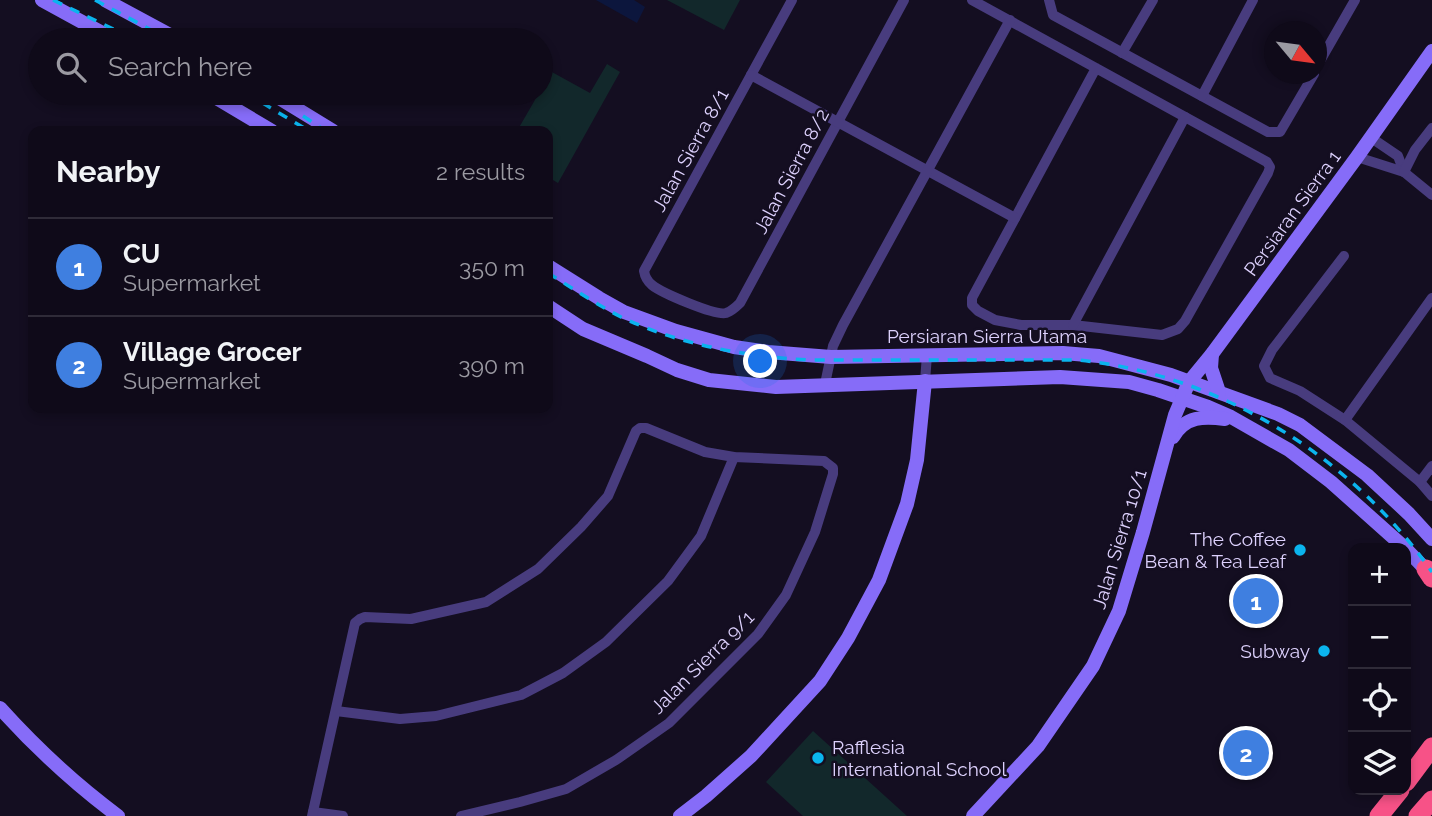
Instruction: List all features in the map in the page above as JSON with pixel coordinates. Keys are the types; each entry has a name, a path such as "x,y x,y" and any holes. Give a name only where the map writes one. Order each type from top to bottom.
{"highway":[{"path":"1411,775 1432,747"},
{"path":"1379,816 1395,795"},
{"path":"1418,816 1432,800"}],"main road":[{"path":"42,0 93,28"},
{"path":"105,0 158,28"},
{"name":"Persiaran Sierra 1","path":"1183,398 1189,382 1357,157 1432,51"},
{"path":"228,105 264,126"},
{"path":"291,105 325,126"},
{"name":"Persiaran Sierra Utama","path":"553,269 624,312 676,331 745,349 831,357 1063,352 1099,356 1171,375 1278,414 1300,425 1367,475 1432,539"},
{"path":"553,309 583,329 677,370 709,380 776,387 1060,377 1129,382 1208,407 1289,450 1356,504 1398,543"},
{"path":"1212,354 1211,368 1219,392"},
{"path":"680,816 760,747 820,681 848,638 879,580 907,504 917,460 925,381"},
{"name":"Jalan Sierra 10/1","path":"973,816 1038,746 1093,666 1119,611 1175,415 1183,398"},
{"path":"1167,447 1183,424 1197,417 1238,421"},
{"path":"1411,555 1430,575"},
{"path":"0,709 23,735 68,776 118,816"}],"street":[{"name":"Jalan Sierra 8/1","path":"682,301 651,285 644,271 792,0"},
{"name":"Jalan Sierra 8/2","path":"682,301 721,313 734,309 740,303 904,0"},
{"path":"972,0 1010,20 1267,162 1270,167 1185,321 1178,329 1162,335 1073,325 1021,325 995,320 972,306 972,298 1096,68"},
{"path":"1048,0 1053,15 1268,132 1280,132 1308,84"},
{"path":"1122,53 1153,0"},
{"path":"1202,96 1253,0"},
{"path":"1327,50 1355,0"},
{"path":"825,384 833,346 843,325 1010,20"},
{"path":"751,75 1016,218"},
{"path":"1073,325 1185,117"},
{"path":"1404,172 1415,150 1432,128"},
{"path":"1370,137 1398,156 1404,172"},
{"path":"1357,157 1404,172 1432,195"},
{"path":"1344,256 1272,350 1264,366 1270,377 1300,391 1345,420 1420,482 1432,496"},
{"path":"1345,420 1432,298"},
{"path":"925,381 927,355"},
{"path":"336,711 400,719 436,716 521,695 563,673 606,642 668,581 701,536 734,457 705,452 640,428 636,431 608,496 538,569 486,602 411,620 365,617 355,623 312,814 343,816"},
{"name":"Jalan Sierra 9/1","path":"461,816 520,803 566,789 616,760 669,723 758,635 786,594 815,532 833,468 824,461 734,457"},
{"path":"1420,482 1432,466"}],"green space":[{"path":"667,0 740,0 724,30"},
{"path":"607,64 620,72 558,183 553,180 553,126 520,126 532,105 553,105 553,73 590,93"},
{"name":"Rafflesia International School","path":"813,731 907,816 803,816 766,782"}],"water":[{"path":"596,0 634,0 645,7 637,23"}],"railway":[{"path":"53,0 111,28"},
{"path":"95,0 148,28"},
{"path":"266,105 301,126"},
{"path":"303,116 318,126"},
{"path":"553,276 612,312 643,327 689,342 736,352 808,360 1078,360 1130,368 1181,383 1231,403 1278,428 1322,458 1362,492 1399,530 1432,572"}],"place":[{"name":"The Coffee Bean & Tea Leaf","path":"1300,550"},
{"name":"CU","path":"1256,601"},
{"name":"Subway","path":"1324,651"},
{"name":"Village Grocer","path":"1246,753"},
{"name":"Rafflesia International School","path":"818,758"}]}
